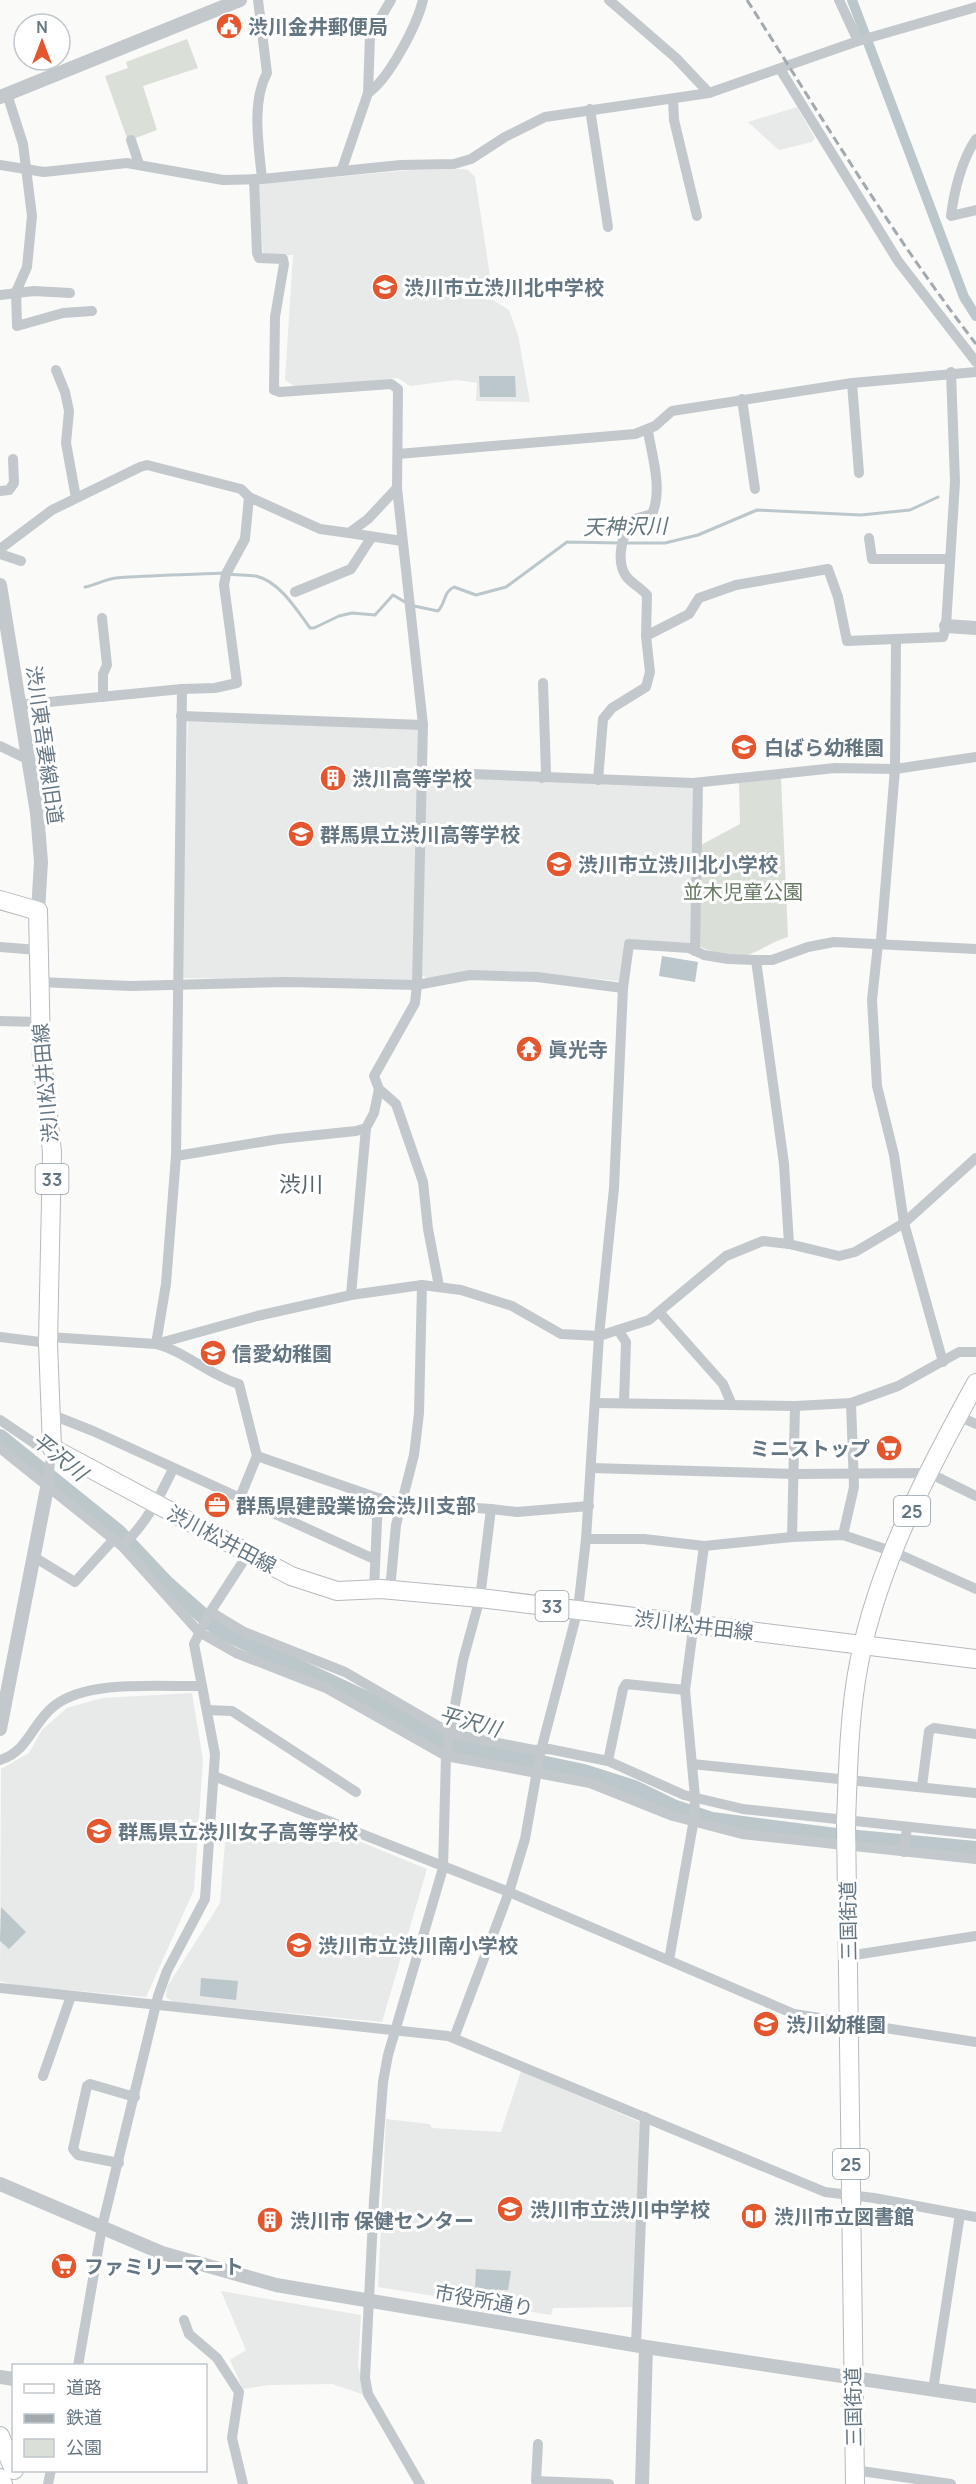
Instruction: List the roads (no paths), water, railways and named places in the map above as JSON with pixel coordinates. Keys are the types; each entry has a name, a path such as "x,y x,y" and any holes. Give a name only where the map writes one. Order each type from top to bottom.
{"main road":[{"path":"0,900 38,911"},
{"name":"渋川松井田線","path":"38,911 39,1022 52,1172 48,1340 51,1455 157,1504 291,1576 320,1587 337,1590 382,1590 480,1598 976,1659"},
{"name":"三国街道","path":"854,2477 846,1835 848,1780 863,1646 894,1552 929,1473 976,1383"},
{"path":"0,2436 12,2465"},
{"path":"0,2478 3,2484"}],"street":[{"path":"92,312 63,313 17,326 16,292 27,267 32,216 23,144 4,96 240,0"},
{"path":"258,0 267,73 263,80 258,122 257,253 259,258 283,259 284,264 275,317 274,390 280,392 391,384 398,389 396,488 423,725 417,985 415,1003 374,1076 379,1089 396,1104 423,1182 428,1229 439,1286"},
{"path":"342,170 368,93 370,36 391,0"},
{"path":"368,93 377,87 401,49 423,0"},
{"path":"609,0 676,58 709,93"},
{"path":"839,0 864,39"},
{"path":"0,165 44,172 92,165 138,164 223,180 465,162 535,120 590,109 709,93 864,39 976,7"},
{"path":"780,69 898,261 976,362"},
{"path":"673,99 674,120 697,216"},
{"path":"590,109 608,227"},
{"path":"976,139 970,148 951,216 976,210"},
{"path":"131,140 138,164"},
{"path":"0,295 16,292 70,293"},
{"path":"56,370 66,392 69,411 66,443 76,498"},
{"path":"398,454 577,441 648,431 672,411 852,383 951,372 976,372"},
{"path":"646,636 689,614 699,598 746,583 828,569 838,597 847,641 896,641 943,637 946,626 955,482 951,372"},
{"path":"852,383 859,473"},
{"path":"742,399 755,489"},
{"path":"598,780 603,719 612,708 646,687 650,672 646,636 647,595 626,576 622,549 631,520 652,514 657,503 657,486 648,431"},
{"path":"0,491 9,489 15,483 13,459"},
{"path":"0,549 52,510 147,465 241,489 249,497 320,529 402,541"},
{"path":"349,533 368,519 396,488"},
{"path":"18,705 182,689 215,688 237,683 231,632 225,607 226,577 245,539 249,497"},
{"path":"295,592 351,569 371,538"},
{"path":"869,538 872,559 949,559"},
{"path":"0,554 21,561"},
{"name":"渋川東吾妻線旧道","path":"0,585 37,813 40,862 38,911"},
{"path":"102,618 107,666 103,674 103,697"},
{"path":"946,626 976,628"},
{"path":"896,641 895,769 881,940 878,944 872,1000 877,1086 894,1155 904,1223 943,1362"},
{"path":"542,777 546,773 543,683"},
{"path":"156,1344 166,1284 176,1156 176,986 182,803 182,689"},
{"path":"181,716 423,725"},
{"path":"3,750 27,759"},
{"path":"423,772 698,783 835,768 895,769 976,757"},
{"path":"695,951 698,783"},
{"path":"454,2038 509,1892 525,1839 541,1752 578,1609 589,1506 599,1336 614,1188 623,988 629,944 689,948 728,960 772,960 808,947 834,942 976,949"},
{"path":"0,946 38,950"},
{"path":"756,960 784,1164 789,1244"},
{"path":"39,982 176,986 181,982 417,985 470,975 537,977 623,988"},
{"path":"0,1021 39,1022"},
{"path":"351,1295 366,1128 374,1113 379,1089"},
{"path":"176,1156 279,1139 366,1128"},
{"path":"156,1344 257,1316 351,1295 422,1285 439,1286 512,1306 561,1334 599,1336 649,1320 726,1256 763,1241 789,1244 839,1256 855,1252 904,1223 976,1158"},
{"path":"382,1590 400,1503 414,1455 419,1413 422,1285"},
{"path":"660,1313 723,1384 732,1405"},
{"path":"618,1329 626,1342 624,1403"},
{"path":"0,1337 156,1344 172,1348 191,1362 239,1384 257,1456 239,1500"},
{"path":"595,1403 795,1406 851,1403 898,1386 959,1352 976,1352"},
{"path":"843,1535 854,1487 851,1403"},
{"path":"792,1537 795,1406"},
{"path":"50,1414 374,1559"},
{"path":"958,1416 976,1424"},
{"path":"0,1420 51,1455 48,1485 0,1729"},
{"path":"0,1448 120,1543 201,1629 236,1653 326,1688 447,1754 590,1783 693,1821 742,1834 846,1835 907,1828 976,1834"},
{"path":"257,1456 378,1498 400,1503 517,1512 589,1506"},
{"path":"34,1557 75,1582 120,1543 136,1533 157,1504 173,1468"},
{"path":"591,1468 794,1474 929,1473 976,1496"},
{"path":"378,1498 374,1559 382,1590"},
{"path":"420,2484 368,2394 365,2356 383,2082 394,2031 443,1868 447,1754 463,1660 480,1598 491,1509"},
{"path":"586,1539 644,1539 704,1546 792,1537 843,1535 894,1552 976,1590"},
{"path":"669,1960 695,1800 685,1690 704,1546"},
{"path":"78,2364 102,2227 156,2006 167,1971 205,1899 215,1754 194,1644 210,1613 248,1554"},
{"path":"210,1613 244,1632 345,1672 452,1735 541,1752 608,1761 646,1776 695,1800 743,1809 904,1851 976,1859"},
{"path":"608,1761 626,1684 685,1690"},
{"path":"0,1760 19,1751 46,1713 66,1699 103,1688 202,1686"},
{"path":"207,1710 232,1711 356,1792"},
{"path":"922,1786 929,1731 933,1728 976,1734"},
{"path":"692,1764 976,1793"},
{"path":"214,1776 443,1868 509,1892 794,2014 850,2020 976,2042"},
{"path":"904,1851 907,1828"},
{"path":"848,1956 976,1936"},
{"path":"0,1988 454,2038 825,2192 851,2194 976,2217"},
{"path":"43,2076 71,1996"},
{"path":"119,2163 78,2155 73,2149 87,2086 90,2084 135,2097"},
{"path":"642,2484 641,2346 645,2117"},
{"name":"市役所通り","path":"0,2184 162,2253 226,2273 276,2285 641,2346 976,2396"},
{"path":"933,2390 960,2214"},
{"path":"184,2320 189,2334 217,2358 239,2392 232,2438 243,2484"},
{"path":"538,2444 536,2481 609,2484"},
{"path":"854,2477 951,2484"}],"waterway":[{"path":"852,0 964,297 976,316"},
{"name":"天神沢川","path":"627,543 665,543 698,535 757,510 861,515 910,510 938,497"},
{"name":"天神沢川","path":"414,606 438,611 448,592 454,587 476,595 506,587 567,542 620,543"},
{"name":"天神沢川","path":"85,587 112,579 129,577 223,573 256,576 265,579 280,590 310,628 352,613 375,615 393,595 405,602"},
{"name":"平沢川","path":"0,1437 118,1532 166,1583 219,1630 377,1704 434,1738 460,1746 584,1772 634,1788 673,1807 712,1820 836,1836 976,1849"}],"railway":[{"path":"747,0 886,218 976,344"}],"place":[{"name":"渋川金井郵便局","path":"229,26"},
{"name":"渋川市立渋川北中学校","path":"385,287"},
{"name":"白ばら幼稚園","path":"744,747"},
{"name":"渋川高等学校","path":"333,778"},
{"name":"群馬県立渋川高等学校","path":"301,834"},
{"name":"渋川市立渋川北小学校","path":"559,864"},
{"name":"眞光寺","path":"529,1049"},
{"name":"信愛幼稚園","path":"213,1353"},
{"name":"ミニストップ","path":"889,1448"},
{"name":"群馬県建設業協会渋川支部","path":"217,1505"},
{"name":"群馬県立渋川女子高等学校","path":"99,1831"},
{"name":"渋川市立渋川南小学校","path":"299,1945"},
{"name":"渋川幼稚園","path":"766,2024"},
{"name":"渋川市立渋川中学校","path":"510,2209"},
{"name":"渋川市立図書館","path":"754,2216"},
{"name":"渋川市 保健センター","path":"270,2220"},
{"name":"ファミリーマート","path":"64,2266"}],"district":[{"name":"渋川","path":"301,1184"}],"park label":[{"name":"並木児童公園","path":"743,891"}]}
